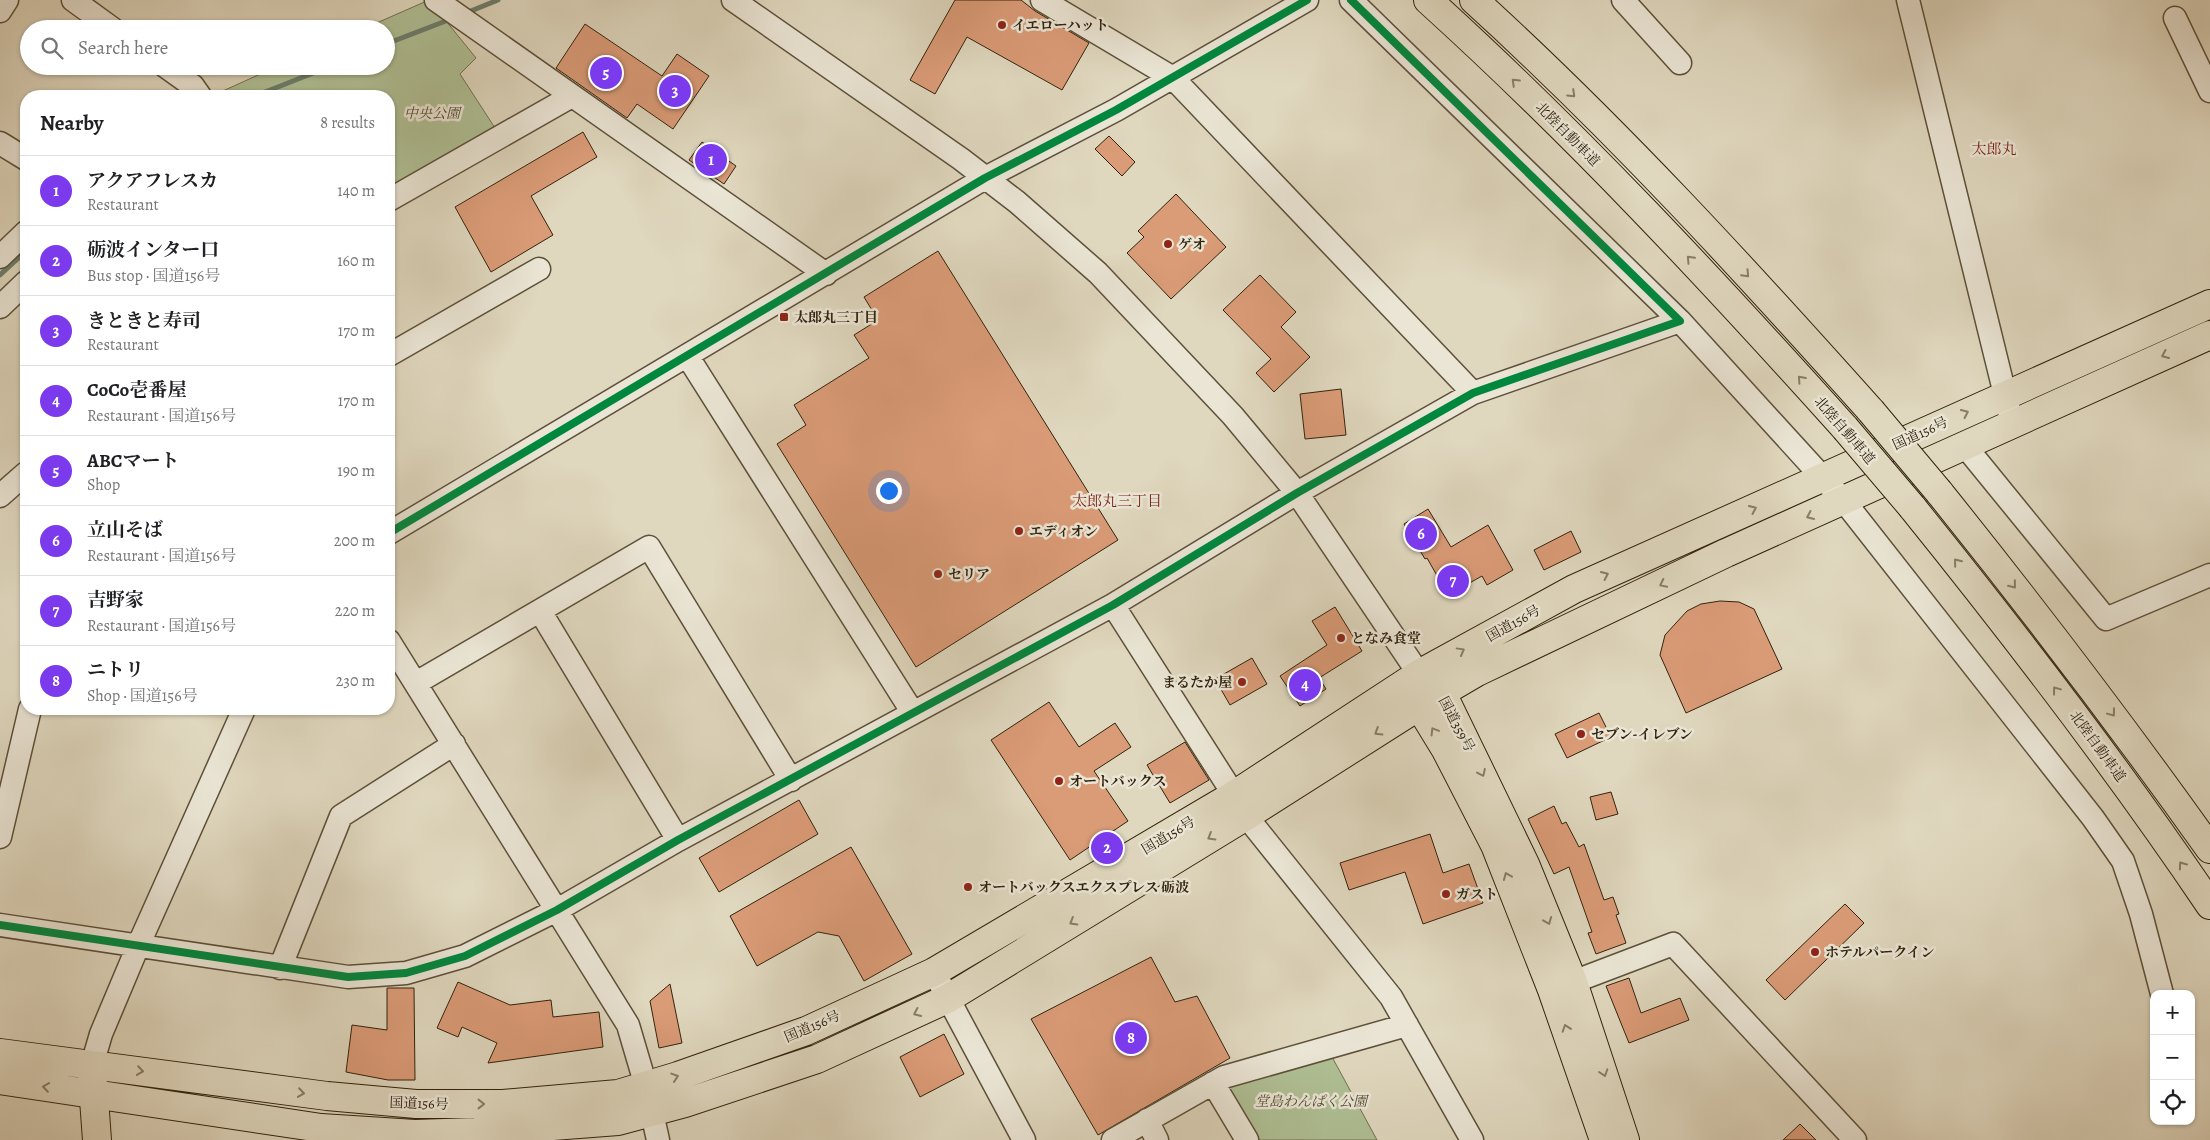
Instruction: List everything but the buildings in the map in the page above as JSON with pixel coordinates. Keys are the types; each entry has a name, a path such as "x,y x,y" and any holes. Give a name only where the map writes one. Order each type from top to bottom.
{"main road":[{"name":"北陸自動車道","path":"1428,0 1555,120 1652,218 1845,428 1999,615 2088,732 2210,905"},
{"path":"1474,0 1675,197 1871,411 2025,599 2127,733 2210,849"},
{"name":"国道156号","path":"0,1080 93,1092 321,1128 415,1134 475,1132 618,1121 685,1103 817,1059 947,999 1240,806 1418,674 1574,589 2210,304"},
{"name":"国道156号","path":"0,1053 327,1096 416,1104 503,1104 618,1094 646,1086 806,1031 934,972 1240,806 1478,672 1726,553 2210,335"},
{"name":"国道359号","path":"1418,674 1525,864 1573,982 1625,1140"},
{"name":"国道359号","path":"1431,700 1446,750 1495,846 1552,990 1604,1140"},
{"path":"92,1065 97,1140"}],"street":[{"path":"0,12 7,0"},
{"path":"73,0 101,20"},
{"path":"436,0 826,274"},
{"path":"734,0 961,158 1017,202 1098,273 1233,416 1297,493 1418,674"},
{"path":"1042,0 1173,78 1473,394"},
{"path":"395,529 688,357 986,178 1116,110 1307,0"},
{"path":"1351,0 1680,321 1844,501 2014,715 2124,861 2141,914 2161,990"},
{"path":"1623,0 1680,63"},
{"path":"1908,0 2012,423"},
{"path":"2175,18 2210,91"},
{"path":"178,75 196,90"},
{"path":"395,197 572,96"},
{"path":"0,143 20,155"},
{"path":"0,256 20,238"},
{"path":"395,352 539,269"},
{"path":"0,307 20,288"},
{"path":"0,924 348,977 406,973 465,956 557,910 678,840 1113,605 1297,493 1473,394 1680,321"},
{"path":"688,357 913,713"},
{"path":"1965,446 2106,619 2210,576"},
{"path":"0,496 20,478"},
{"path":"416,683 649,547 791,780"},
{"path":"1113,605 1240,806 1391,997 1472,1140"},
{"path":"540,611 678,840"},
{"path":"395,650 628,1025 646,1086 658,1140"},
{"path":"0,837 29,715"},
{"path":"92,1065 101,1034 138,946 241,715"},
{"path":"280,968 341,816 454,744"},
{"path":"1573,982 1673,944 1855,1140"},
{"path":"934,972 1024,1140"},
{"path":"1113,1140 1152,1130 1213,1083 1224,1077 1407,1025"},
{"path":"1213,1083 1247,1140"}],"green space":[{"name":"中央公園","path":"429,0 476,58 460,74 495,128 395,186 395,90 225,90 258,75 395,75 395,20 383,20"},
{"name":"堂島わんぱく公園","path":"1331,1055 1377,1140 1252,1140 1220,1085"}],"waterway":[{"path":"466,13 498,0"},
{"path":"395,41 451,19"},
{"path":"270,90 308,75"},
{"path":"0,275 20,257"}],"cycle path":[{"path":"395,529 985,178 1116,110 1307,0"},
{"path":"0,925 348,977 406,973 465,956 557,910 678,840 1113,605 1297,493 1473,393 1680,321 1351,0"}],"place":[{"name":"イエローハット","path":"1002,25"},
{"name":"ABCマート","path":"606,73"},
{"name":"きときと寿司","path":"675,91"},
{"name":"アクアフレスカ","path":"711,160"},
{"name":"ゲオ","path":"1168,244"},
{"name":"太郎丸三丁目","path":"784,317"},
{"name":"エディオン","path":"1019,531"},
{"name":"立山そば","path":"1421,534"},
{"name":"セリア","path":"938,574"},
{"name":"吉野家","path":"1453,581"},
{"name":"となみ食堂","path":"1341,638"},
{"name":"まるたか屋","path":"1242,682"},
{"name":"CoCo壱番屋","path":"1305,685"},
{"name":"セブン-イレブン","path":"1581,734"},
{"name":"オートバックス","path":"1059,781"},
{"name":"砺波インター口","path":"1107,848"},
{"name":"オートバックスエクスプレス 砺波","path":"968,887"},
{"name":"ガスト","path":"1446,894"},
{"name":"ホテルパークイン","path":"1815,952"},
{"name":"ニトリ","path":"1131,1038"}],"district":[{"name":"太郎丸","path":"1994,149"},
{"name":"太郎丸三丁目","path":"1117,501"}]}
